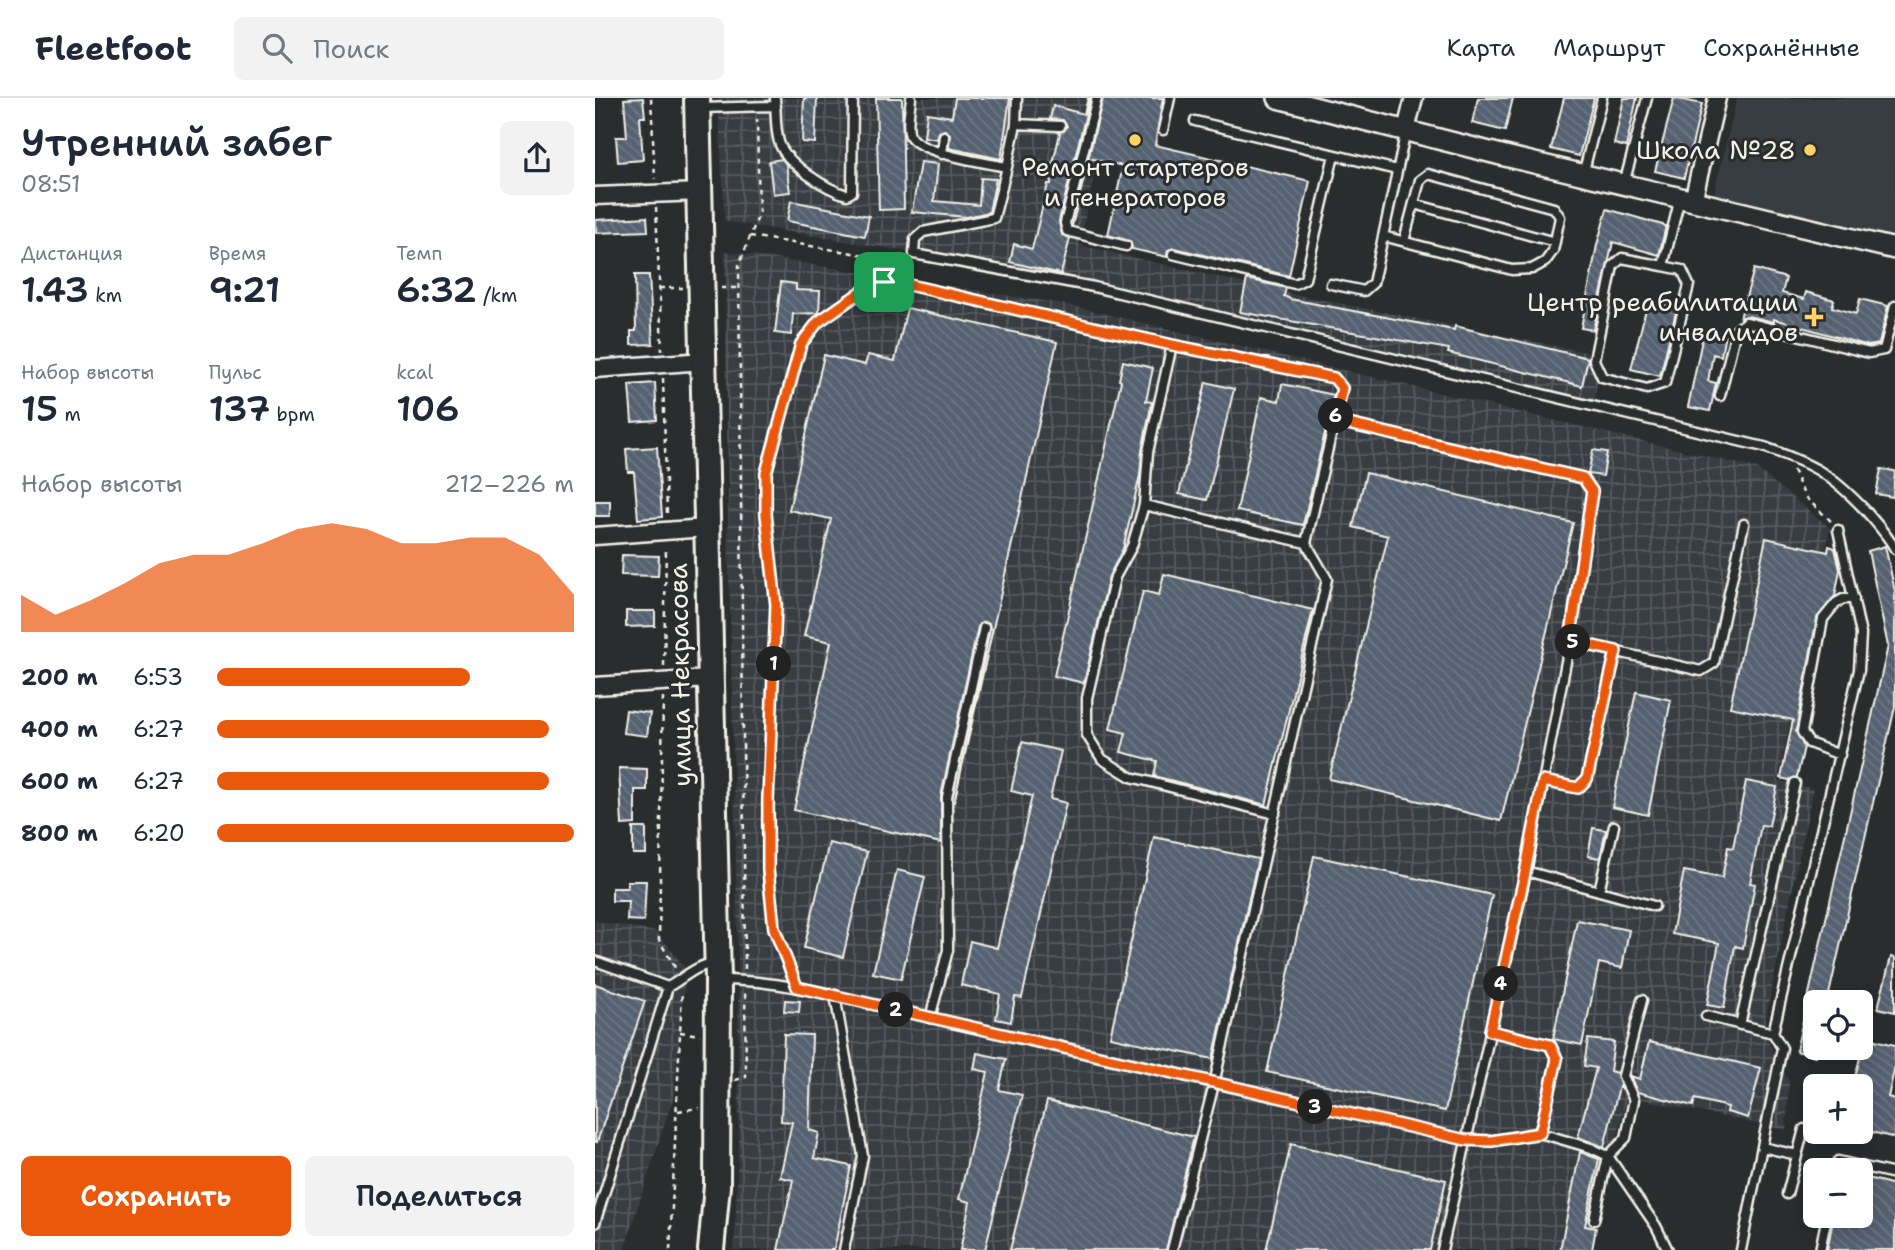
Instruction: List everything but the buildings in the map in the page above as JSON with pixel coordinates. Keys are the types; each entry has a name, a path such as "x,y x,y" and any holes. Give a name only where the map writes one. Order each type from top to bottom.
{"main road":[{"name":"улица Некрасова","path":"698,103 717,972 717,1185 711,1250"}],"street":[{"path":"1278,98 1329,104 1406,130 1895,249"},
{"path":"1406,130 1414,98"},
{"path":"1686,200 1717,98"},
{"path":"595,197 701,192"},
{"path":"595,369 704,361"},
{"path":"595,536 706,528"},
{"path":"595,686 709,679"}],"lane":[{"path":"698,103 757,107 776,102 779,141 786,155 803,171 847,195 852,192 853,98"},
{"path":"911,98 908,133 914,141 942,154 1007,167"},
{"path":"1017,98 1016,124 995,218 923,232 915,239 914,254 1094,287 1764,447 1825,473 1840,484 1891,532 1895,549"},
{"path":"1097,98 1065,223 1067,231 1126,246"},
{"path":"1163,130 1170,98"},
{"path":"1583,174 1602,98"},
{"path":"1624,184 1647,98"},
{"path":"1195,121 1398,170"},
{"path":"1016,124 1060,126"},
{"path":"1331,284 1364,290 1373,284 1406,130"},
{"path":"942,154 944,136"},
{"path":"1173,254 1295,284 1305,279 1334,155"},
{"path":"1383,236 1512,270 1532,269 1545,262 1553,251 1560,217 1554,208 1429,174 1420,180 1404,241"},
{"path":"1663,266 1686,200"},
{"path":"1414,204 1555,242"},
{"path":"1622,258 1663,266 1682,270 1689,285 1665,383 1647,389 1602,377 1594,360 1613,266 1622,258"},
{"path":"797,987 774,928 768,870 768,800 776,605 766,514 766,473 801,344 818,322 861,292 884,282 909,285 1172,345 1334,378 1342,388 1306,543 1327,579 1214,1084 1172,1250"},
{"path":"1720,396 1736,330 1747,322 1869,353 1884,350 1895,306"},
{"path":"1172,345 1148,452 1144,505 1132,546 1115,577 1087,698 1087,735 1102,760 1131,777 1275,814"},
{"path":"1335,421 1583,478 1592,491 1570,641 1526,871 1442,1250"},
{"path":"1144,505 1306,543"},
{"path":"1570,641 1701,671 1714,663 1744,524"},
{"path":"1741,1250 1782,1048 1773,1033 1859,670 1861,634 1838,530"},
{"path":"1840,755 1809,743 1802,732 1823,619 1836,603 1843,599 1854,599"},
{"path":"930,1018 948,950 947,797 984,628"},
{"path":"1543,781 1578,788 1587,779 1616,651"},
{"path":"1740,1025 1795,783"},
{"path":"1599,891 1614,825"},
{"path":"1526,871 1654,906"},
{"path":"595,961 668,987"},
{"path":"595,1223 668,987 701,964 745,980 835,995 863,1156 844,1250"},
{"path":"1594,1220 1608,1156 1626,1138 1634,1100 1623,1076 1642,1000"},
{"path":"1706,1016 1773,1033"},
{"path":"1490,1031 1550,1045 1557,1059 1540,1133"},
{"path":"1466,1140 1491,1141 1540,1133 1591,1148 1608,1156 1656,1226 1668,1250"},
{"path":"1787,1194 1803,1133"},
{"path":"1762,1147 1797,1155"},
{"path":"1873,1169 1895,1174"},
{"path":"1820,1250 1824,1228"}],"path":[{"path":"746,1077 739,265 759,214 757,107"},
{"path":"670,1250 683,979"},
{"path":"835,995 1466,1140"}],"shaded area":[{"path":"718,98 1110,98 1079,245 1277,291 1601,355 1594,402 1053,276 725,221"},
{"name":"Школа №28","path":"1737,98 1895,98 1895,245 1712,201"},
{"path":"725,251 1063,304 1756,468 1830,528 1778,780 1813,789 1763,1031 1789,1082 1786,1130 1627,1096 1590,1250 734,1250 739,1141 738,949"},
{"path":"595,921 657,932 686,969 673,1098 624,1250 595,1250"}],"place":[{"name":"Ремонт стартеров и генераторов","path":"1135,140"},
{"name":"Школа №28","path":"1810,150"},
{"name":"Центр реабилитации инвалидов","path":"1814,317"}],"route":[{"path":"884,282 909,285 1172,345 1334,378 1342,388 1335,421 1583,478 1592,491 1570,641 1616,651 1587,779 1578,788 1543,781 1490,1031 1550,1045 1557,1059 1540,1133 1491,1141 1466,1140 797,987 774,928 768,870 768,800 776,605 766,514 766,473 801,344 818,322 861,292 884,282"}]}
